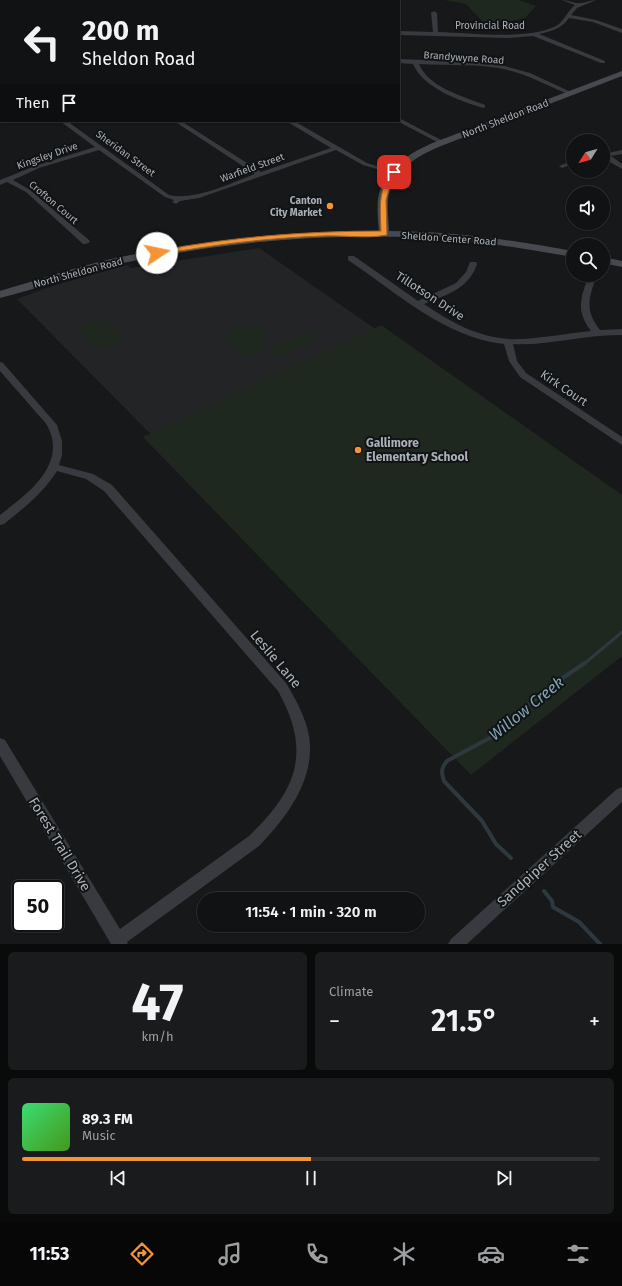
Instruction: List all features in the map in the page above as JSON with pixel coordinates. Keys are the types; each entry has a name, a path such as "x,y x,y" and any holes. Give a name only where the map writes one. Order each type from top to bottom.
{"main road":[{"name":"North Sheldon Road","path":"394,172 417,153 441,142 622,73"},
{"path":"384,234 383,200 389,179 394,172"},
{"name":"Sheldon Center Road","path":"157,253 271,237 324,234 384,234 476,239 566,253"},
{"name":"North Sheldon Road","path":"0,296 59,275 157,253"},
{"path":"610,261 622,264"}],"street":[{"path":"564,0 579,5"},
{"name":"Provincial Road","path":"400,34 508,36 534,34 556,28 562,24 572,10 579,5 594,0"},
{"path":"434,13 436,34"},
{"path":"568,16 594,21 622,31"},
{"path":"534,34 603,62"},
{"name":"Brandywyne Road","path":"400,61 502,67 520,72 570,93"},
{"path":"415,62 418,72 429,82 483,106"},
{"path":"400,121 441,142"},
{"name":"Sheridan Street","path":"64,122 177,201"},
{"path":"179,122 260,174"},
{"path":"291,122 365,164 394,172"},
{"name":"Kingsley Drive","path":"0,183 38,167 101,147"},
{"name":"Warfield Street","path":"177,201 197,197 336,148"},
{"path":"610,155 622,152"},
{"path":"610,160 622,167"},
{"path":"562,166 566,165"},
{"name":"Crofton Court","path":"8,180 28,191 86,242"},
{"name":"Tillotson Drive","path":"351,258 443,321 464,332 485,338 508,341 531,341 597,332 622,332"},
{"path":"418,304 465,281 472,270 473,264"},
{"path":"591,282 584,304 587,318 597,332"},
{"name":"Kirk Court","path":"508,341 513,361 523,375 622,442"},
{"path":"0,365 52,424 57,435 59,446 58,458 55,467 38,490 0,521"},
{"name":"Leslie Lane","path":"55,467 89,476 108,488 282,687 292,701 302,730 303,753 299,778 288,803 268,828 254,841 119,942"},
{"name":"Forest Trail Drive","path":"0,744 119,942"},
{"name":"Sandpiper Street","path":"456,944 622,792"}],"shaded area":[{"path":"444,0 519,0 536,6 525,18 510,21 483,22 466,4"},
{"name":"Gallimore Elementary School","path":"259,248 585,475 347,633 17,299 52,286 127,265 131,268"},
{"path":"103,319 125,340 99,350 77,328"},
{"path":"381,325 622,495 622,656 471,775 143,437"},
{"path":"258,326 266,331 265,349 252,354 244,355 237,352 227,343 228,331 236,327"},
{"path":"310,331 319,338 277,358 268,351"}],"waterway":[{"name":"Willow Creek","path":"584,664 622,632"},
{"name":"Willow Creek","path":"511,858 496,844 482,821 444,781 442,773 443,768 447,761 499,733 522,710 552,685 585,663"},
{"name":"Willow Creek","path":"544,891 552,901 553,907 579,922 600,944"}],"place":[{"name":"Canton City Market","path":"330,206"},
{"name":"Gallimore Elementary School","path":"358,450"}],"route":[{"path":"157,253 271,237 345,233 384,234 383,200 389,179 394,172"}]}
